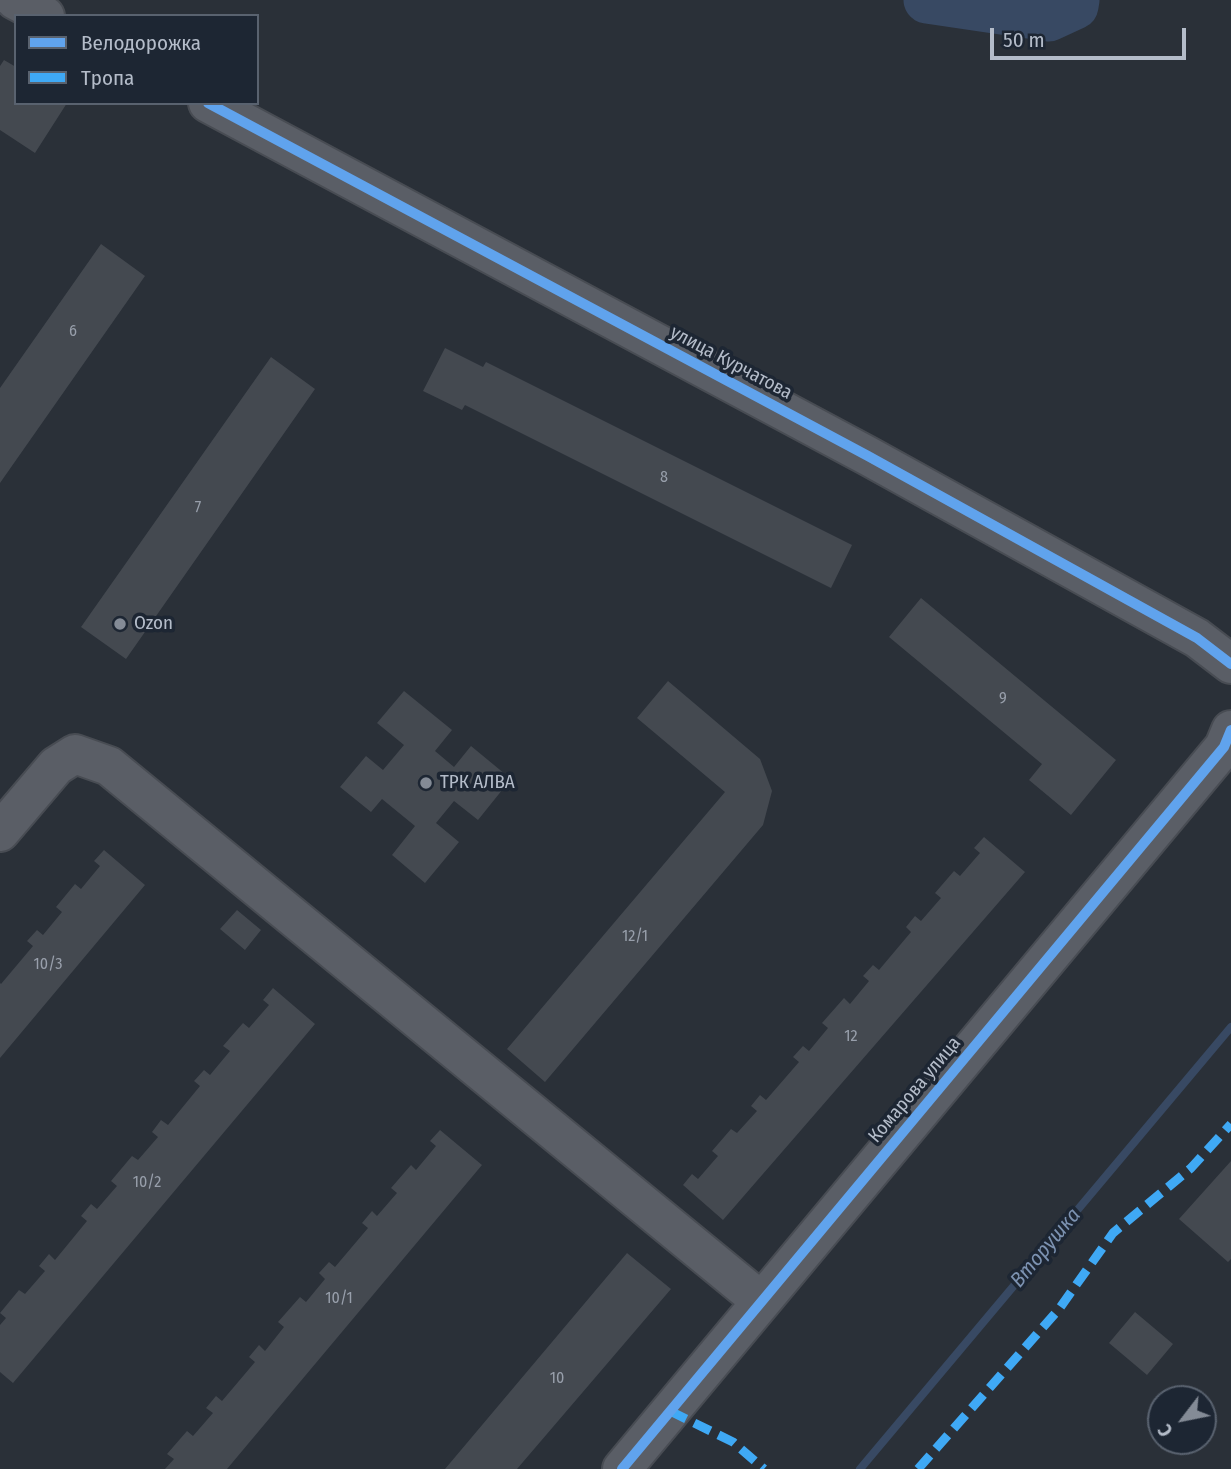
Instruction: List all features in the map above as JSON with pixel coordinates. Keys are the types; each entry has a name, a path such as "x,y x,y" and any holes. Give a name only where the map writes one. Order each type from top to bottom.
{"street":[{"path":"15,0 41,14"},
{"name":"улица Курчатова","path":"212,105 893,470 1197,638 1231,664"},
{"name":"Комарова улица","path":"622,1469 1216,758 1231,730"},
{"path":"0,832 55,765 75,754 109,766 761,1301"}],"building":[{"path":"4,60 14,66 14,105 66,105 35,153 0,130 0,66"},
{"path":"101,244 145,276 0,483 0,388"},
{"path":"445,348 483,367 486,362 852,545 831,588 465,405 462,410 423,391"},
{"path":"271,357 315,389 126,659 81,627"},
{"path":"921,598 1116,760 1071,815 1029,780 1042,764 889,637"},
{"path":"668,681 760,759 772,791 763,825 545,1082 507,1049 725,792 637,718"},
{"name":"ТРК АЛВА","path":"404,691 452,730 435,751 454,767 471,746 511,779 478,820 454,801 436,823 459,842 425,883 392,855 415,826 382,799 371,812 340,787 366,756 383,770 404,745 377,723"},
{"path":"984,837 1025,872 723,1220 683,1185 692,1174 698,1179 718,1156 712,1151 731,1129 737,1133 757,1111 751,1106 760,1095 766,1100 799,1062 793,1057 803,1046 809,1051 828,1028 822,1023 844,998 850,1004 869,981 863,976 873,965 879,970 911,932 906,927 915,916 921,921 941,898 935,893 954,871 960,876 980,853 974,848"},
{"path":"104,850 145,885 0,1058 0,983 33,946 27,941 37,930 43,935 62,912 56,907 75,884 81,889 100,866 94,861"},
{"path":"237,910 261,930 245,950 220,929"},
{"path":"273,988 315,1024 13,1383 0,1372 0,1325 6,1318 0,1313 19,1290 25,1294 45,1271 39,1266 49,1254 55,1260 87,1221 81,1216 91,1204 97,1209 117,1186 111,1181 132,1156 138,1160 158,1137 152,1132 161,1120 168,1125 200,1086 194,1081 204,1070 210,1075 230,1051 223,1046 243,1023 249,1028 269,1005 263,1000"},
{"path":"440,1130 482,1165 227,1469 165,1469 174,1459 167,1454 187,1431 193,1436 213,1413 206,1408 216,1396 222,1401 255,1362 249,1357 259,1345 265,1351 284,1327 278,1322 300,1297 306,1302 325,1279 319,1273 329,1262 335,1267 368,1228 362,1223 372,1211 377,1216 397,1193 391,1188 411,1165 416,1170 436,1146 430,1141"},
{"path":"1231,1161 1231,1259 1228,1262 1179,1219"},
{"path":"627,1253 671,1289 517,1469 445,1469"},
{"path":"1135,1312 1173,1344 1147,1375 1109,1343"}],"waterway":[{"name":"Вторушка","path":"927,0 1049,18 1075,6 1076,0"},
{"name":"Вторушка","path":"860,1469 1231,1027"}],"marked path":[{"path":"918,1469 1059,1309 1113,1233 1191,1168 1231,1124"},
{"path":"670,1411 733,1442 764,1469"}],"cycle path":[{"path":"212,105 868,456 1197,638 1231,664"},
{"path":"622,1469 1224,747 1231,730"}],"place":[{"name":"Ozon","path":"120,624"},
{"name":"ТРК АЛВА","path":"426,783"}]}
